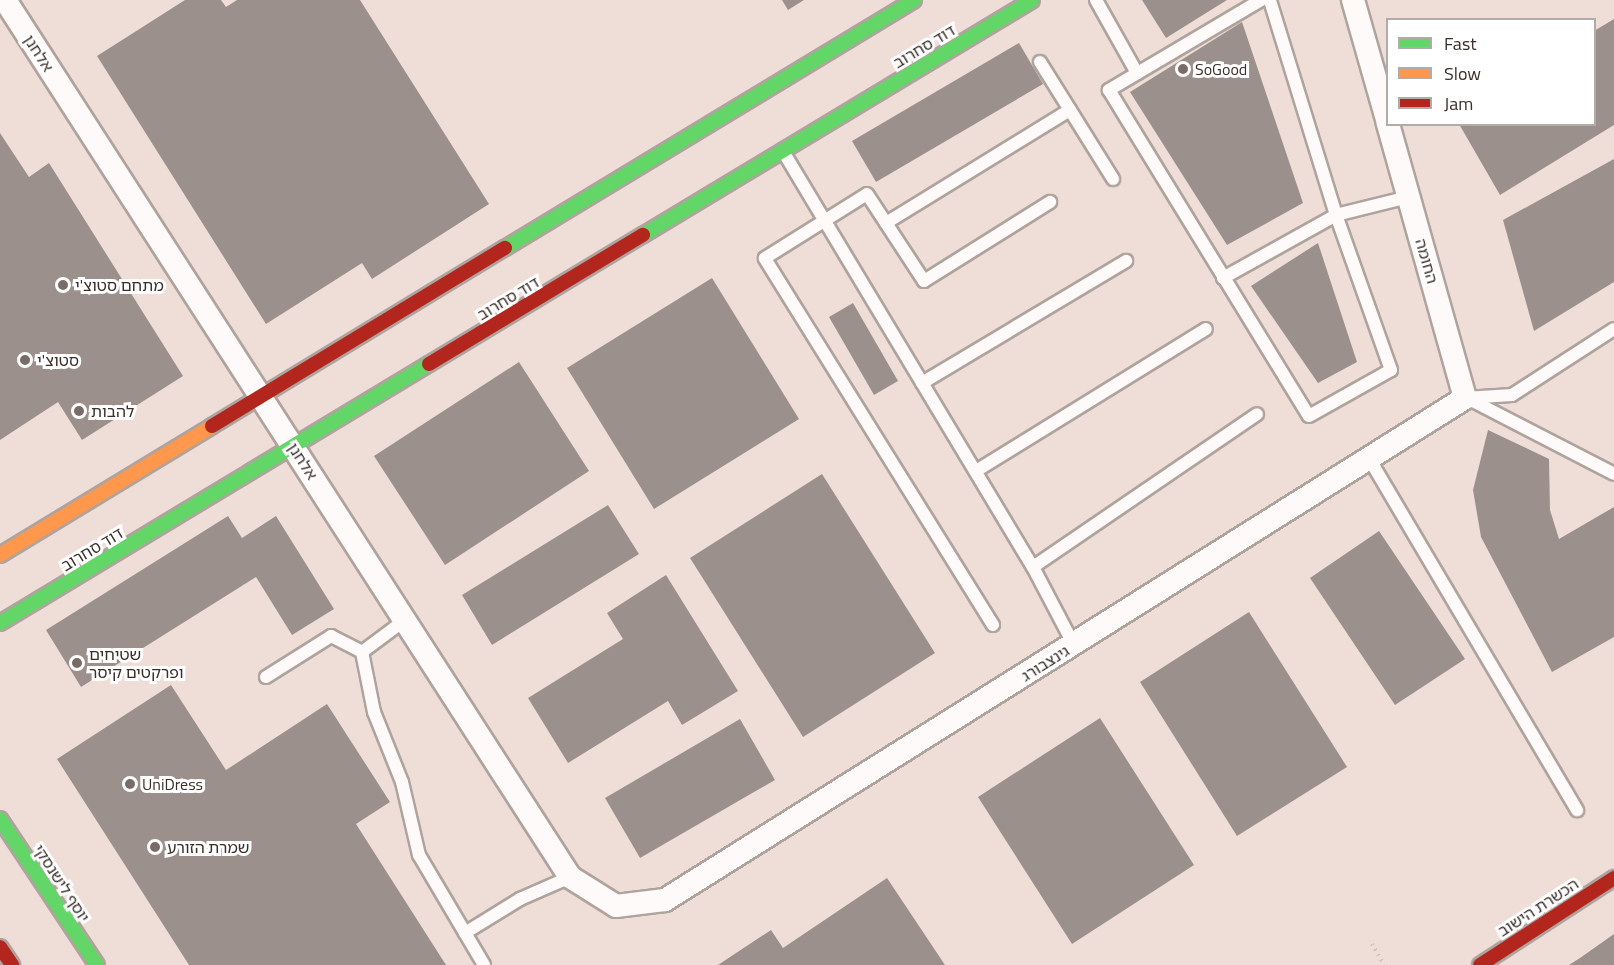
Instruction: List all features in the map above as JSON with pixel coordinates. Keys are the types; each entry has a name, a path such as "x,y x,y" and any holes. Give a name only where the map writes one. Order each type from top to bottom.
{"street":[{"name":"אלחנן","path":"5,0 258,397 294,447 570,877 616,906"},
{"path":"0,555 914,0"},
{"name":"החומה","path":"1353,0 1386,117"},
{"name":"דוד סחרוב","path":"0,623 1027,3"},
{"name":"החומה","path":"1389,126 1466,398"},
{"name":"גינצבורג","path":"616,906 665,900 1466,398"},
{"name":"יוסף לישנסקי","path":"0,819 97,965"},
{"name":"הכשרת הישוב","path":"1480,965 1614,878"},
{"path":"0,947 12,965"}],"lane":[{"path":"1027,3 1051,0"},
{"path":"1096,0 1137,73"},
{"path":"1261,0 1109,90 1309,416 1391,370 1336,215 1270,0"},
{"path":"1040,62 1113,179"},
{"path":"886,223 1070,110"},
{"path":"783,151 1033,567 1074,645"},
{"path":"993,625 765,258 867,194 924,281 1050,202"},
{"path":"1223,278 1336,215 1409,197"},
{"path":"922,382 1126,261"},
{"path":"976,471 1206,329"},
{"path":"1466,398 1512,395 1614,330"},
{"path":"1466,398 1614,474"},
{"path":"1033,567 1257,414"},
{"path":"1370,460 1523,723 1577,810"},
{"path":"362,652 405,620"},
{"path":"266,677 331,636 362,652"},
{"path":"362,652 366,681 402,782 419,855 484,965"},
{"path":"465,933 520,899 570,877"}],"path":[{"path":"1372,944 1384,965"}],"building":[{"path":"185,0 221,0 226,7 237,0 360,0 489,204 372,279 362,263 266,324 97,56"},
{"path":"782,0 804,0 788,10"},
{"path":"1142,0 1227,0 1166,38"},
{"path":"1614,19 1614,125 1500,195 1460,126 1596,126 1596,30"},
{"path":"1242,22 1303,203 1227,245 1130,92"},
{"path":"1019,43 1043,84 876,182 852,141"},
{"name":"מתחם סטוצ'י","path":"0,133 29,177 49,163 183,376 82,440 58,402 0,440"},
{"path":"1614,159 1614,282 1534,331 1503,220"},
{"path":"1318,243 1357,362 1318,383 1251,286"},
{"path":"712,278 799,419 654,509 567,368"},
{"path":"853,303 898,381 874,395 829,317"},
{"path":"519,362 589,471 445,565 374,456"},
{"path":"1488,430 1549,459 1550,510 1559,539 1614,507 1614,637 1552,672 1481,537 1473,490"},
{"path":"822,474 935,653 803,737 690,558"},
{"path":"608,505 639,554 492,645 462,595"},
{"path":"228,516 242,538 276,516 334,609 292,635 256,577 81,687 46,630"},
{"path":"1379,531 1465,659 1395,705 1310,578"},
{"path":"666,575 738,691 682,725 668,701 568,763 528,698 623,639 607,613"},
{"path":"1249,612 1347,767 1237,836 1140,682"},
{"path":"171,685 226,770 327,704 390,802 356,824 446,965 189,965 57,759"},
{"path":"1100,718 1194,865 1072,944 978,797"},
{"path":"740,719 775,780 640,858 605,798"},
{"path":"887,878 945,965 718,965 771,930 783,948"},
{"path":"1614,934 1614,965 1569,965 1580,958"}],"traffic: fast":[{"path":"505,248 914,0"},
{"path":"643,235 1032,0"},
{"path":"0,623 429,364"},
{"path":"0,819 97,965"}],"traffic: slow":[{"path":"0,555 212,426"}],"traffic: jam":[{"path":"429,364 643,235"},
{"path":"212,426 505,248"},
{"path":"1480,965 1614,878"},
{"path":"0,947 12,965"}],"place":[{"name":"SoGood","path":"1183,69"},
{"name":"מתחם סטוצ'י","path":"63,285"},
{"name":"סטוצ'י","path":"25,360"},
{"name":"להבות","path":"79,411"},
{"name":"שטיחים ופרקטים קיסר","path":"77,663"},
{"name":"UniDress","path":"130,784"},
{"name":"שמרת הזורע","path":"155,847"}]}
